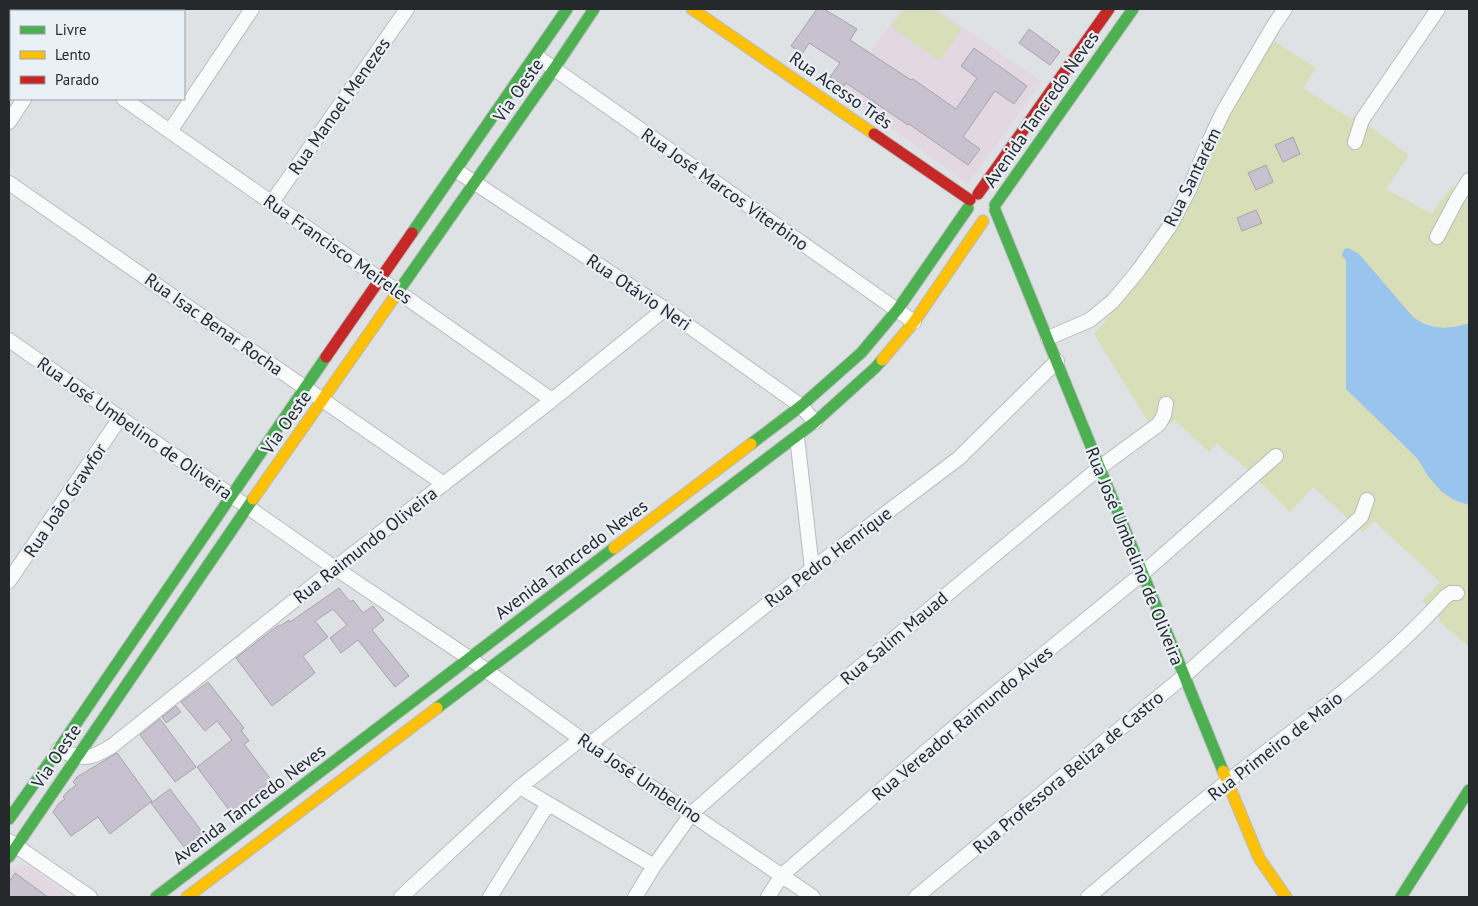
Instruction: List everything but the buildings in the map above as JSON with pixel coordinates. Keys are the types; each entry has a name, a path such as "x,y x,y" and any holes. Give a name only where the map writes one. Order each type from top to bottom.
{"street":[{"path":"170,131 252,9"},
{"name":"Rua Manoel Menezes","path":"272,202 407,9"},
{"name":"Via Oeste","path":"9,818 58,750 231,494 567,9"},
{"name":"Via Oeste","path":"11,848 77,757 248,506 324,400 594,9"},
{"name":"Rua Acesso Três","path":"692,9 972,201"},
{"name":"Avenida Tancredo Neves","path":"156,897 801,406 861,353 898,309 972,201 1109,9"},
{"name":"Avenida Tancredo Neves","path":"995,208 1133,9"},
{"name":"Rua Santarém","path":"1048,338 1090,320 1113,301 1138,271 1170,226 1189,190 1206,148 1224,112 1274,26 1286,9"},
{"path":"1356,142 1362,120 1438,9"},
{"name":"Rua José Marcos Viterbino","path":"536,56 914,322"},
{"path":"9,122 23,100"},
{"name":"Rua Francisco Meireles","path":"125,100 552,400"},
{"path":"1030,122 1046,133"},
{"name":"Rua Otávio Neri","path":"456,171 665,309 801,406 816,422"},
{"path":"1437,237 1456,199 1469,180"},
{"name":"Rua Isac Benar Rocha","path":"9,183 444,484"},
{"path":"984,221 992,217 995,208 990,198 982,194 972,201 968,212 974,219 984,221 1005,236"},
{"name":"Rua José Umbelino de Oliveira","path":"995,208 1226,782 1259,858 1286,897"},
{"name":"Avenida Tancredo Neves","path":"187,897 485,670 816,422 875,368 914,322 984,221"},
{"name":"Rua Raimundo Oliveira","path":"58,750 77,757 87,758 96,756 112,746 665,309"},
{"name":"Rua José Umbelino de Oliveira","path":"10,345 231,494 335,568"},
{"name":"Rua Pedro Henrique","path":"401,897 520,787 586,741 959,458 1057,361"},
{"name":"Rua Salim Mauad","path":"635,897 654,866 692,813 825,696 1099,468 1159,424 1164,415 1166,404"},
{"name":"Rua João Grawfor","path":"9,581 120,418"},
{"path":"797,437 812,569"},
{"path":"1143,573 1276,456"},
{"name":"Rua Professora Beliza de Castro","path":"916,897 1184,676 1361,517 1366,500"},
{"name":"Rua José Umbelino","path":"335,568 469,658 813,897"},
{"name":"Rua Vereador Raimundo Alves","path":"768,897 782,875 965,718 1143,573"},
{"name":"Rua Primeiro de Maio","path":"1088,897 1226,782 1336,699 1378,664 1445,597 1450,593 1457,593"},
{"path":"520,787 654,866"},
{"path":"1401,897 1469,790"},
{"path":"490,897 548,804"},
{"path":"11,848 90,897"}],"shaded area":[{"path":"902,9 937,9 1042,82 968,184 841,91"},
{"path":"20,865 31,867 71,897 9,897 9,872"}],"green space":[{"path":"904,9 933,9 962,29 940,61 891,27"},
{"path":"1273,40 1316,68 1303,88 1351,119 1354,115 1409,155 1386,189 1432,214 1451,187 1469,198 1469,647 1439,621 1440,619 1422,601 1440,582 1374,521 1363,532 1313,487 1290,512 1246,468 1217,444 1209,452 1175,420 1155,433 1094,334 1149,268 1186,201 1224,118"}],"water":[{"path":"1348,248 1359,254 1413,317 1419,321 1440,328 1469,323 1469,505 1454,500 1441,491 1428,476 1417,458 1346,389 1346,260 1342,256 1344,249"}],"traffic: fast":[{"path":"412,233 567,9"},
{"path":"393,299 594,9"},
{"path":"995,205 1133,9"},
{"path":"751,444 801,406 861,353 898,309 968,208"},
{"path":"995,210 1223,771"},
{"path":"9,819 326,357"},
{"path":"437,708 815,422 882,360"},
{"path":"9,857 253,499"},
{"path":"156,897 614,548"},
{"path":"1401,897 1469,790"}],"traffic: slow":[{"path":"692,9 874,134"},
{"path":"882,360 914,322 983,221"},
{"path":"253,499 393,299"},
{"path":"614,548 751,444"},
{"path":"187,897 437,708"},
{"path":"1223,771 1259,858 1286,897"}],"traffic: jam":[{"path":"978,194 1109,9"},
{"path":"874,134 970,200"},
{"path":"326,357 412,233"}]}
